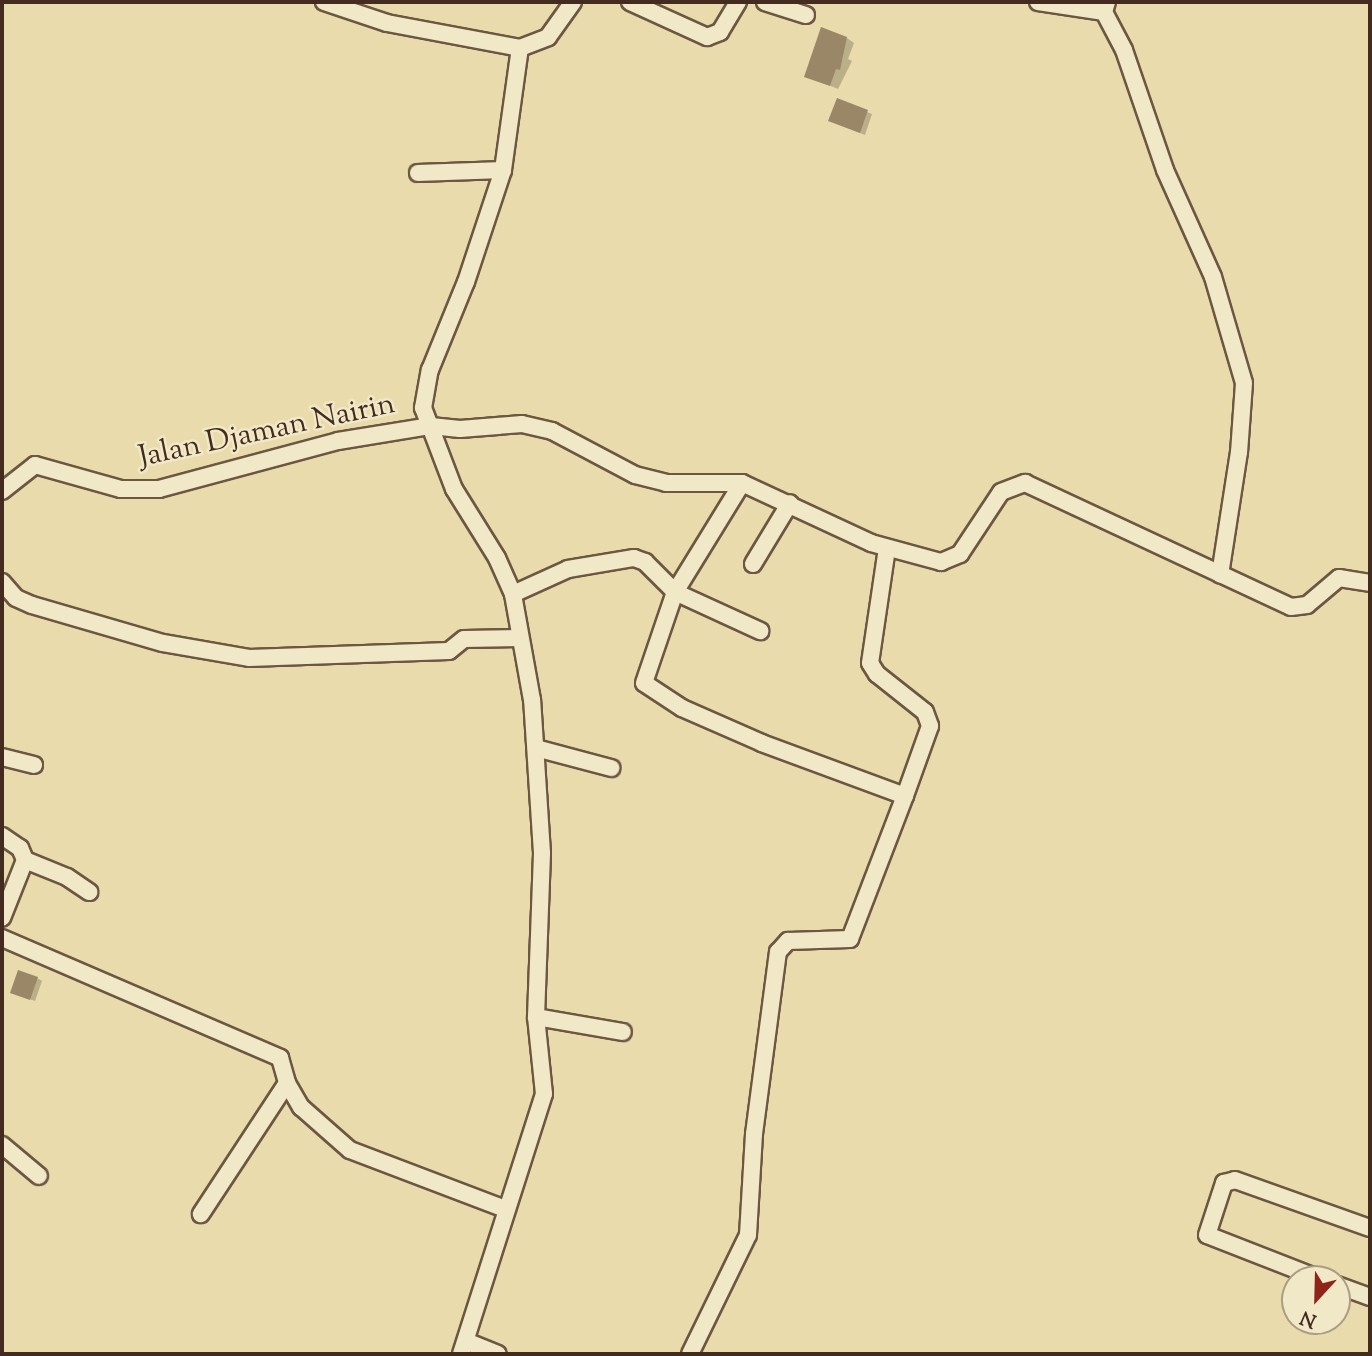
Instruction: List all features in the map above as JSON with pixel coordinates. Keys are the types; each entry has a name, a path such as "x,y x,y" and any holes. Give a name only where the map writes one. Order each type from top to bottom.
{"street":[{"path":"324,2 387,23 520,48 548,37 573,2"},
{"path":"630,2 707,37 720,32 738,2"},
{"path":"765,2 806,15"},
{"path":"1038,2 1106,7 1124,50 1165,170 1213,277 1244,383 1237,464 1220,575"},
{"path":"498,1354 464,1348 505,1209 541,1112 544,1094 536,1017 543,881 536,748 513,594 497,558 454,489 423,408 430,370 466,282 503,170 520,48"},
{"path":"418,173 503,170"},
{"path":"431,426 537,426 650,480 742,483 887,548 949,562 960,554 1001,492 1025,483 1220,575 1300,608 1339,578 1370,583"},
{"name":"Jalan Djaman Nairin","path":"2,492 35,465 121,489 159,489 315,446 431,426"},
{"path":"742,483 675,592 644,683 651,691 796,757 905,796"},
{"path":"754,564 790,503"},
{"path":"690,1354 748,1235 754,1134 778,952 788,941 850,939 930,726 925,712 870,663 887,548"},
{"path":"513,594 568,569 634,558 645,562 675,592 760,631"},
{"path":"2,582 16,598 32,605 163,643 228,656 449,651 464,639 520,638"},
{"path":"536,748 611,768"},
{"path":"2,757 34,765"},
{"path":"2,836 20,848 25,860 2,918"},
{"path":"25,860 67,877 89,892"},
{"path":"2,938 267,1050 279,1058 287,1083 301,1107 350,1150 505,1209"},
{"path":"536,1017 623,1032"},
{"path":"201,1214 287,1083"},
{"path":"2,1145 39,1176"},
{"path":"1284,1265 1207,1235 1224,1183 1235,1180 1370,1228"},
{"path":"1351,1290 1370,1297"}],"building":[{"path":"821,27 847,37 840,70 836,69 830,86 804,77"},
{"path":"837,98 868,110 860,133 828,121"},
{"path":"18,970 38,977 30,1000 10,993"}]}
